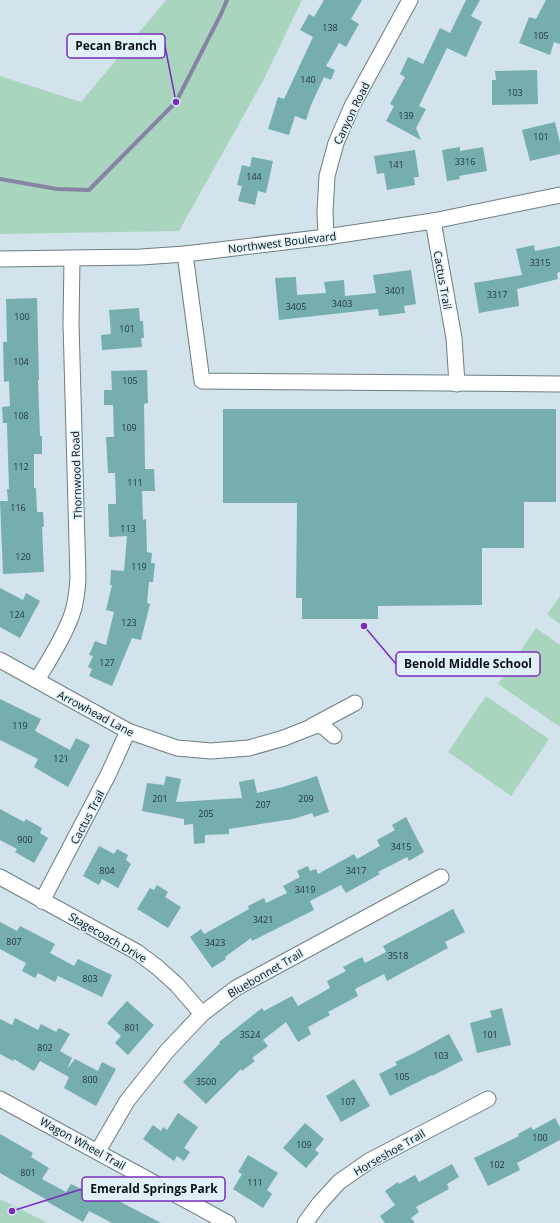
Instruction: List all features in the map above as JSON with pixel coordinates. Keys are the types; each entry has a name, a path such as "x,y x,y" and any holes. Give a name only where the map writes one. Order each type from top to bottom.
{"street":[{"name":"Canyon Road","path":"326,237 325,212 327,176 331,157 352,106 410,0"},
{"name":"Northwest Boulevard","path":"0,260 141,257 185,254 326,237 433,221 560,195"},
{"name":"Cactus Trail","path":"433,221 454,338 456,384"},
{"path":"185,254 202,382 560,384"},
{"name":"Thornwood Road","path":"37,680 68,626 76,598 78,579 71,323 72,259"},
{"name":"Arrowhead Lane","path":"0,660 128,731 176,748 211,751 248,748 261,745 284,738 312,726 355,703"},
{"path":"312,726 317,725 324,727 334,736"},
{"name":"Cactus Trail","path":"42,901 108,775 128,731"},
{"name":"Stagecoach Drive","path":"0,877 142,955 157,966 177,985 202,1014"},
{"name":"Bluebonnet Trail","path":"98,1151 127,1101 167,1051 202,1014 236,988 442,877"},
{"name":"Wagon Wheel Trail","path":"0,1098 228,1223"},
{"name":"Horseshoe Trail","path":"305,1223 319,1204 339,1182 369,1161 488,1099"}],"green space":[{"path":"166,0 302,0 263,81 179,231 0,234 0,76 81,102"},
{"path":"560,596 560,624 547,614"},
{"path":"536,628 560,645 560,727 498,684"},
{"path":"486,696 549,739 511,796 448,752"},
{"path":"0,1199 48,1223 0,1223"}],"building":[{"path":"324,0 362,0 351,19 359,24 346,47 339,43 326,66 335,70 331,80 324,77 306,120 295,116 289,135 268,129 278,97 284,99 313,37 300,30 309,14 314,17"},
{"path":"466,0 480,0 471,16 482,22 466,57 447,48 419,106 426,109 416,128 421,140 386,121 394,106 390,104 405,77 400,74 408,57 423,64 440,28 450,33"},
{"path":"546,0 560,0 560,44 554,42 550,55 519,43 529,17 536,19"},
{"path":"537,70 538,104 492,105 492,80 496,80 495,71"},
{"path":"555,122 560,143 560,154 530,161 522,130"},
{"path":"460,147 460,151 483,147 487,171 459,176 460,179 447,181 442,150"},
{"path":"415,150 419,177 414,177 415,185 387,190 384,173 377,174 374,156"},
{"path":"252,157 273,161 266,193 258,191 255,205 238,201 242,186 237,185 242,165 250,167"},
{"path":"534,245 535,251 560,246 560,272 557,273 558,279 517,289 519,306 479,313 474,283 522,275 516,249"},
{"path":"411,270 416,304 404,306 405,313 379,316 378,309 279,320 275,278 296,277 297,295 326,293 324,282 344,280 345,296 376,293 373,275"},
{"path":"37,298 38,380 42,454 34,454 34,488 36,488 37,512 43,512 44,527 42,527 44,572 3,574 0,501 8,501 7,489 9,489 7,423 3,423 2,407 10,406 9,381 4,382 3,342 7,342 6,299"},
{"path":"139,308 140,321 143,321 144,338 141,338 142,347 102,350 101,335 111,334 109,310"},
{"path":"147,370 148,403 144,404 145,469 154,469 155,491 142,491 143,520 146,519 147,552 152,553 151,563 155,563 153,582 149,582 147,603 150,604 141,640 132,638 112,686 89,676 92,669 88,667 93,656 89,655 95,641 106,645 114,612 106,610 112,585 110,585 111,570 124,571 127,536 109,537 108,504 116,504 115,473 108,473 106,437 114,437 113,405 104,405 104,390 112,390 111,371"},
{"path":"223,409 556,409 556,502 524,502 524,548 482,548 482,605 378,606 378,619 302,619 302,598 296,598 297,503 223,503"},
{"path":"0,588 23,600 26,593 40,601 20,638 0,627"},
{"path":"0,699 41,719 35,731 70,750 76,738 90,745 68,787 34,767 38,759 0,740"},
{"path":"166,776 181,779 176,802 242,798 239,782 254,779 257,793 283,787 317,776 329,812 314,817 312,813 293,819 229,829 229,834 205,835 205,843 194,844 193,824 184,825 184,819 142,811 147,783 164,785"},
{"path":"0,809 24,822 26,819 42,828 40,833 48,838 34,863 15,852 17,849 0,840"},
{"path":"406,817 424,852 409,861 407,857 378,872 380,874 346,893 341,885 310,901 314,910 252,941 251,938 225,957 226,959 212,968 190,937 201,929 204,934 249,909 248,906 264,898 266,903 287,893 283,886 300,877 297,871 308,866 310,871 316,869 318,874 354,854 357,859 380,846 377,840 395,830 392,825"},
{"path":"99,846 114,854 117,849 128,855 126,860 131,864 118,888 102,879 99,885 83,876"},
{"path":"157,885 168,892 165,897 181,907 168,928 137,909 150,888 154,890"},
{"path":"453,909 465,932 445,942 448,948 387,981 384,974 355,989 358,996 328,1012 330,1015 308,1027 311,1034 298,1042 286,1022 263,1040 268,1046 252,1058 255,1061 242,1071 241,1069 206,1104 183,1082 220,1043 219,1042 262,1008 264,1011 292,996 298,1006 330,988 327,981 346,971 343,967 362,957 365,963 386,952 383,946"},
{"path":"0,922 17,931 20,926 55,944 50,953 74,966 78,959 112,975 102,997 58,976 55,982 38,973 35,978 22,971 26,963 0,949"},
{"path":"127,1001 154,1025 128,1055 115,1043 121,1036 107,1023"},
{"path":"502,1008 511,1045 477,1053 470,1023 492,1017 490,1011"},
{"path":"15,1018 38,1030 41,1024 56,1032 59,1028 70,1034 60,1051 72,1058 67,1069 75,1059 98,1071 102,1062 116,1069 96,1106 64,1088 69,1077 40,1061 34,1071 14,1059 13,1061 0,1054 0,1019 12,1025"},
{"path":"449,1034 463,1060 390,1096 379,1074 397,1065 395,1062"},
{"path":"354,1079 370,1106 341,1122 326,1096"},
{"path":"178,1113 198,1127 184,1148 190,1152 184,1161 177,1156 174,1161 143,1139 153,1125 161,1131 163,1127 167,1130"},
{"path":"555,1118 560,1127 560,1140 517,1163 520,1170 488,1186 474,1158 519,1136 518,1134 531,1127 533,1130"},
{"path":"305,1123 324,1139 315,1150 319,1153 306,1168 283,1148"},
{"path":"0,1134 33,1153 31,1157 49,1168 42,1179 66,1192 71,1184 83,1190 85,1186 108,1199 109,1196 161,1223 112,1223 89,1211 83,1222 0,1173"},
{"path":"248,1155 278,1173 267,1190 272,1194 263,1208 233,1189 242,1174 238,1172"},
{"path":"452,1164 459,1177 447,1184 449,1189 416,1207 419,1212 411,1218 415,1223 385,1223 380,1216 395,1205 385,1191 398,1182 399,1184 415,1175 419,1182"}],"waterway":[{"path":"0,179 57,189 89,190 176,102 227,0"}],"place":[{"name":"Pecan Branch","path":"176,102"},
{"name":"Benold Middle School","path":"364,626"},
{"name":"Emerald Springs Park","path":"12,1211"}]}
